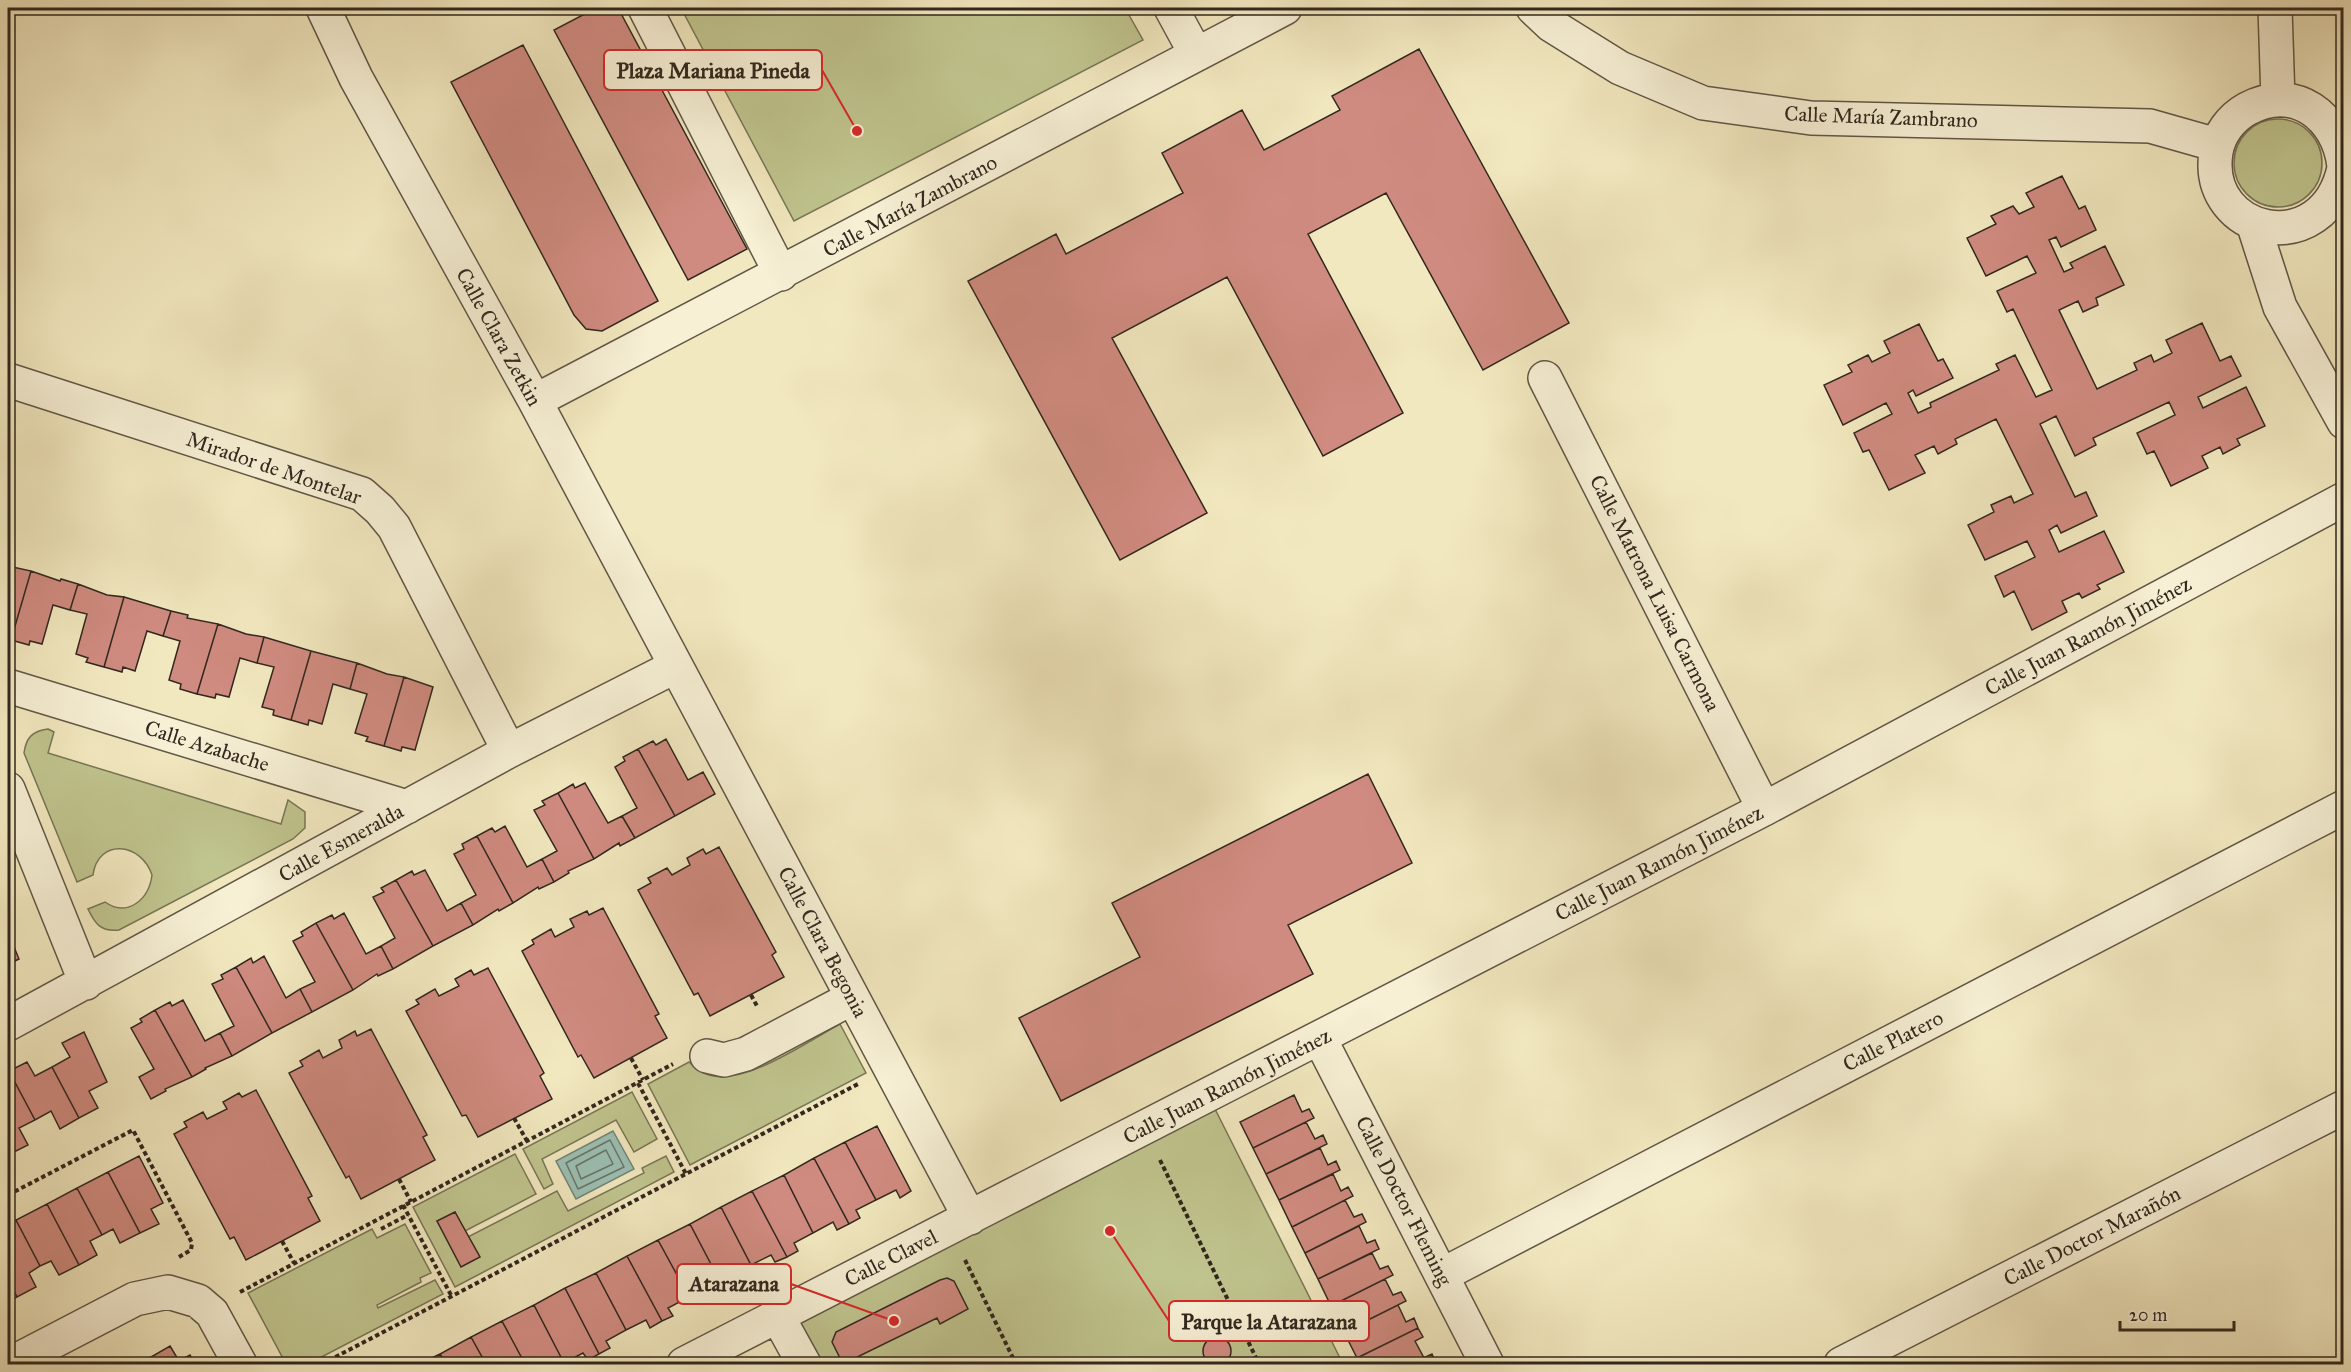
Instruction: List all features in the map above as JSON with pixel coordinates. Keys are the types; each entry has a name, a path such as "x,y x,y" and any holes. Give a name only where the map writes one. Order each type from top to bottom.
{"street":[{"name":"Calle Clara Zetkin","path":"323,8 356,78 535,401 676,666"},
{"path":"645,8 781,274"},
{"path":"1171,8 1197,54"},
{"name":"Calle María Zambrano","path":"535,401 1285,8"},
{"name":"Calle María Zambrano","path":"1533,8 1551,25 1620,68 1703,103 1811,118 2150,126 2217,145"},
{"path":"2275,8 2278,100"},
{"path":"2278,100 2295,102 2311,108 2339,132 2343,167 2338,202 2320,214 2296,225 2270,228 2253,223 2238,213 2225,199 2217,182 2214,164 2217,145 2227,127 2241,113 2258,103 2278,100"},
{"path":"2253,223 2280,307 2343,422"},
{"name":"Calle Matrona Luisa Carmona","path":"1545,378 1764,809"},
{"name":"Mirador de Montelar","path":"8,380 362,494 394,527 509,752"},
{"name":"Calle Juan Ramón Jiménez","path":"960,1223 1764,809 2343,499"},
{"name":"Calle Esmeralda","path":"8,1024 509,752 676,666"},
{"name":"Calle Clara Begonia","path":"676,666 889,1068 960,1223"},
{"name":"Calle Azabache","path":"8,686 407,807"},
{"path":"8,789 86,982"},
{"name":"Calle Platero","path":"1442,1275 2343,807"},
{"path":"695,1058 724,1060 746,1054 852,998"},
{"name":"Calle Doctor Fleming","path":"1320,1039 1487,1365"},
{"name":"Calle Doctor Marañón","path":"1840,1365 2343,1107"},
{"name":"Calle Clavel","path":"684,1365 777,1315 960,1223"},
{"path":"10,1365 135,1299 157,1292 172,1292 198,1300 212,1313 240,1365"},
{"path":"777,1315 804,1365"}],"path":[{"path":"631,1058 640,1082 686,1174"},
{"path":"245,1302 239,1291 640,1082 695,1058"},
{"path":"322,1365 889,1068"},
{"path":"514,1118 527,1141"},
{"path":"1144,1128 1259,1365"},
{"path":"8,1195 133,1130 192,1243 191,1250 177,1258 172,1292"},
{"path":"399,1179 411,1202"},
{"path":"404,1205 452,1297"},
{"path":"381,1229 408,1215"},
{"path":"960,1223 1016,1365"},
{"path":"282,1241 294,1263"}],"green space":[{"path":"681,8 1125,8 1143,40 794,221"},
{"path":"2278,119 2295,122 2309,132 2319,146 2322,163 2319,180 2309,194 2295,204 2278,207 2261,204 2247,194 2237,180 2234,163 2237,146 2247,132 2261,122"},
{"path":"48,729 54,732 48,753 281,824 288,800 305,812 305,828 293,839 119,930 108,930 96,923 88,909 105,902 122,908 136,904 147,892 152,875 147,864 139,856 120,849 111,850 103,855 93,875 77,882 24,753 26,743 31,736 38,731"},
{"path":"840,1024 866,1073 690,1165 648,1084 689,1062 698,1070 709,1075 724,1077 740,1074 794,1051"},
{"path":"632,1092 657,1139 634,1152 616,1120 542,1159 553,1184 544,1189 523,1149"},
{"path":"1208,1095 1343,1364 804,1364 777,1315"},
{"path":"515,1154 536,1194 465,1231 455,1212 437,1221 468,1237 557,1191 568,1211 644,1173 642,1168 666,1156 674,1172 455,1287 413,1207"},
{"path":"405,1224 431,1273 420,1278 421,1282 377,1305 378,1308 435,1280 443,1294 308,1364 286,1364 248,1293 372,1229 377,1238"}],"water":[{"path":"613,1131 634,1169 576,1199 556,1161"}],"building":[{"path":"596,8 618,8 747,249 688,280 554,30"},
{"path":"523,45 658,301 602,331 586,329 574,315 451,82"},
{"path":"1419,49 1569,323 1483,370 1386,193 1308,234 1403,413 1323,456 1227,277 1112,338 1207,513 1120,560 968,281 1056,234 1066,254 1183,193 1162,153 1242,110 1264,150 1340,110 1332,96"},
{"path":"2062,176 2079,209 2085,206 2096,230 2061,247 2056,237 2049,240 2064,272 2073,268 2070,263 2105,246 2124,285 2096,298 2098,305 2083,312 2078,301 2059,310 2097,389 2137,370 2134,363 2151,355 2154,362 2172,353 2166,340 2202,323 2220,361 2231,356 2241,376 2198,397 2203,408 2246,387 2265,426 2237,439 2240,445 2223,454 2220,447 2202,456 2208,468 2171,486 2154,451 2147,454 2137,433 2175,415 2169,402 2093,438 2096,445 2075,456 2056,416 2040,424 2075,497 2086,492 2097,516 2061,533 2057,525 2049,530 2059,552 2104,531 2124,572 2097,585 2100,589 2082,598 2079,593 2062,601 2067,612 2032,630 2014,591 2004,597 1995,576 2035,557 2027,541 1985,560 1968,525 1994,512 1991,505 2011,496 2014,503 2033,494 1996,419 1955,439 1957,444 1938,454 1934,446 1915,455 1925,473 1889,490 1869,450 1863,452 1854,433 1892,414 1886,403 1843,425 1824,385 1852,372 1848,365 1868,355 1872,362 1890,353 1884,341 1919,324 1938,361 1943,359 1953,378 1916,396 1913,390 1908,393 1918,413 1931,407 1930,403 1999,370 1996,364 2015,355 2036,397 2052,390 2013,309 2007,312 1997,291 2036,273 2027,256 1986,276 1967,238 1996,224 1991,216 2013,206 2019,214 2034,207 2026,193"},
{"path":"8,566 31,571 11,640 8,639"},
{"path":"31,571 60,581 61,579 78,584 70,610 53,605 42,644 30,641 29,645 11,640"},
{"path":"78,584 107,595 124,597 104,667 86,662 88,658 76,654 87,614 70,610"},
{"path":"124,597 171,611 163,636 147,631 135,671 123,667 122,672 104,667"},
{"path":"171,611 188,615 187,618 218,624 197,694 180,689 181,684 169,680 180,641 163,636"},
{"path":"218,624 246,634 264,637 257,663 240,658 229,697 216,694 215,698 197,694"},
{"path":"264,637 311,651 291,720 273,715 274,710 262,707 274,667 257,663"},
{"path":"311,651 357,663 350,689 333,684 322,724 309,720 308,725 291,720"},
{"path":"357,663 387,674 404,677 384,746 366,741 368,737 355,733 367,694 350,689"},
{"path":"404,677 433,687 415,750 402,747 401,751 384,746"},
{"path":"666,739 688,780 703,772 715,794 675,816 638,749 653,741 656,745"},
{"path":"638,749 675,816 635,838 622,816 637,808 615,767 625,761 623,757"},
{"path":"1368,774 1412,863 1288,925 1313,974 1061,1101 1019,1018 1140,957 1112,903"},
{"path":"585,783 608,823 622,816 635,838 620,846 619,843 594,859 558,793 573,784 575,788"},
{"path":"558,793 594,859 568,871 569,873 554,882 542,859 557,851 534,810 545,805 542,801"},
{"path":"505,826 527,867 542,859 554,882 539,889 538,887 513,903 477,836 492,828 495,832"},
{"path":"477,836 513,903 499,911 498,909 473,925 461,903 476,895 454,854 464,849 462,844"},
{"path":"719,847 776,952 772,955 784,977 710,1016 698,993 694,995 638,890 651,883 648,878 667,868 672,875 690,865 687,858 703,849 706,854"},
{"path":"425,870 447,911 461,903 473,925 433,946 396,880 412,871 414,875"},
{"path":"396,880 433,946 393,969 381,946 395,938 373,897 384,892 381,888"},
{"path":"603,908 659,1014 655,1016 667,1038 594,1078 581,1055 578,1057 522,951 534,944 532,940 551,929 555,937 574,927 570,919 587,911 589,915"},
{"path":"344,913 366,954 381,946 393,969 378,976 377,974 353,990 316,923 332,915 334,919"},
{"path":"316,923 353,990 312,1012 300,989 315,982 293,941 303,936 301,932"},
{"path":"10,937 19,959 8,964 8,938"},
{"path":"264,956 286,998 300,989 312,1012 272,1033 236,967 251,958 253,963"},
{"path":"236,967 272,1033 232,1056 220,1033 234,1026 212,984 223,979 221,975"},
{"path":"488,968 544,1073 540,1076 552,1099 478,1137 466,1115 462,1116 406,1011 419,1004 416,1000 435,989 439,996 459,986 455,979 471,970 474,975"},
{"path":"183,1000 205,1041 220,1033 232,1056 205,1068 192,1077 155,1010 170,1002 172,1006"},
{"path":"155,1010 192,1077 165,1089 166,1091 151,1099 139,1077 154,1069 131,1028"},
{"path":"371,1029 427,1135 423,1137 435,1160 361,1199 349,1176 346,1178 289,1073 303,1066 300,1061 319,1050 323,1058 342,1048 339,1040 355,1031 357,1036"},
{"path":"84,1032 107,1082 89,1091 98,1108 79,1118 52,1067 70,1057 62,1043"},
{"path":"27,1062 35,1076 52,1067 79,1118 60,1129 51,1111 35,1120 9,1071"},
{"path":"9,1071 35,1120 19,1128 28,1145 8,1155"},
{"path":"256,1090 312,1196 308,1198 320,1221 246,1260 234,1237 230,1239 174,1134 187,1127 184,1122 203,1112 207,1119 227,1109 223,1102 239,1093 242,1097"},
{"path":"1294,1095 1302,1112 1309,1109 1314,1118 1253,1148 1240,1122"},
{"path":"1306,1122 1315,1139 1323,1135 1327,1144 1266,1174 1253,1148"},
{"path":"877,1126 911,1191 900,1198 896,1190 876,1200 845,1142"},
{"path":"845,1142 876,1200 856,1210 860,1218 849,1224 814,1158"},
{"path":"1320,1148 1328,1165 1336,1161 1340,1170 1279,1200 1266,1174"},
{"path":"139,1156 163,1203 151,1209 159,1224 140,1233 108,1172"},
{"path":"814,1158 849,1224 837,1230 833,1222 813,1233 784,1175"},
{"path":"108,1172 140,1233 120,1243 113,1229 102,1235 77,1188"},
{"path":"1333,1174 1341,1191 1348,1187 1353,1196 1292,1227 1279,1200"},
{"path":"784,1175 813,1233 794,1243 798,1251 787,1257 752,1191"},
{"path":"77,1188 102,1235 90,1241 97,1255 79,1265 47,1204"},
{"path":"752,1191 787,1257 775,1262 771,1255 751,1265 721,1207"},
{"path":"1345,1200 1354,1217 1362,1214 1366,1222 1305,1253 1292,1227"},
{"path":"47,1204 79,1265 59,1275 51,1261 40,1266 16,1220"},
{"path":"721,1207 751,1265 731,1276 735,1283 724,1289 690,1224"},
{"path":"455,1212 480,1257 461,1267 437,1221"},
{"path":"16,1220 40,1266 29,1273 36,1287 17,1297 8,1278 8,1224"},
{"path":"690,1224 724,1289 713,1295 709,1287 689,1297 658,1240"},
{"path":"1359,1226 1367,1243 1375,1240 1379,1249 1318,1279 1305,1253"},
{"path":"658,1240 689,1297 668,1308 673,1316 662,1321 627,1256"},
{"path":"1372,1253 1380,1269 1388,1266 1393,1275 1331,1306 1318,1279"},
{"path":"627,1256 662,1321 650,1328 646,1320 626,1330 596,1273"},
{"path":"596,1273 626,1330 606,1341 610,1348 599,1354 565,1288"},
{"path":"8,1278 17,1297 8,1302"},
{"path":"947,1278 954,1281 968,1309 940,1324 937,1318 843,1364 832,1342 836,1332"},
{"path":"1385,1279 1393,1295 1401,1292 1406,1301 1344,1332 1331,1306"},
{"path":"565,1288 599,1354 588,1360 583,1353 564,1363 534,1305"},
{"path":"534,1305 564,1363 525,1364 502,1321"},
{"path":"1398,1305 1406,1322 1414,1318 1418,1328 1357,1358 1344,1332"},
{"path":"502,1321 525,1364 486,1364 471,1337"},
{"path":"1418,1328 1423,1337 1415,1341 1424,1358 1410,1364 1360,1364 1357,1358"},
{"path":"471,1337 486,1364 446,1364 440,1354"},
{"path":"1217,1337 1227,1341 1231,1351 1227,1361 1217,1365 1207,1361 1203,1351 1207,1341"},
{"path":"170,1346 179,1361 190,1355 195,1364 155,1364 151,1357"},
{"path":"440,1354 446,1364 419,1364"},
{"path":"1432,1354 1436,1363 1434,1364 1410,1364"},
{"path":"151,1357 155,1364 136,1364"}],"place":[{"name":"Plaza Mariana Pineda","path":"857,131"},
{"name":"Parque la Atarazana","path":"1110,1231"},
{"name":"Atarazana","path":"894,1321"}]}
